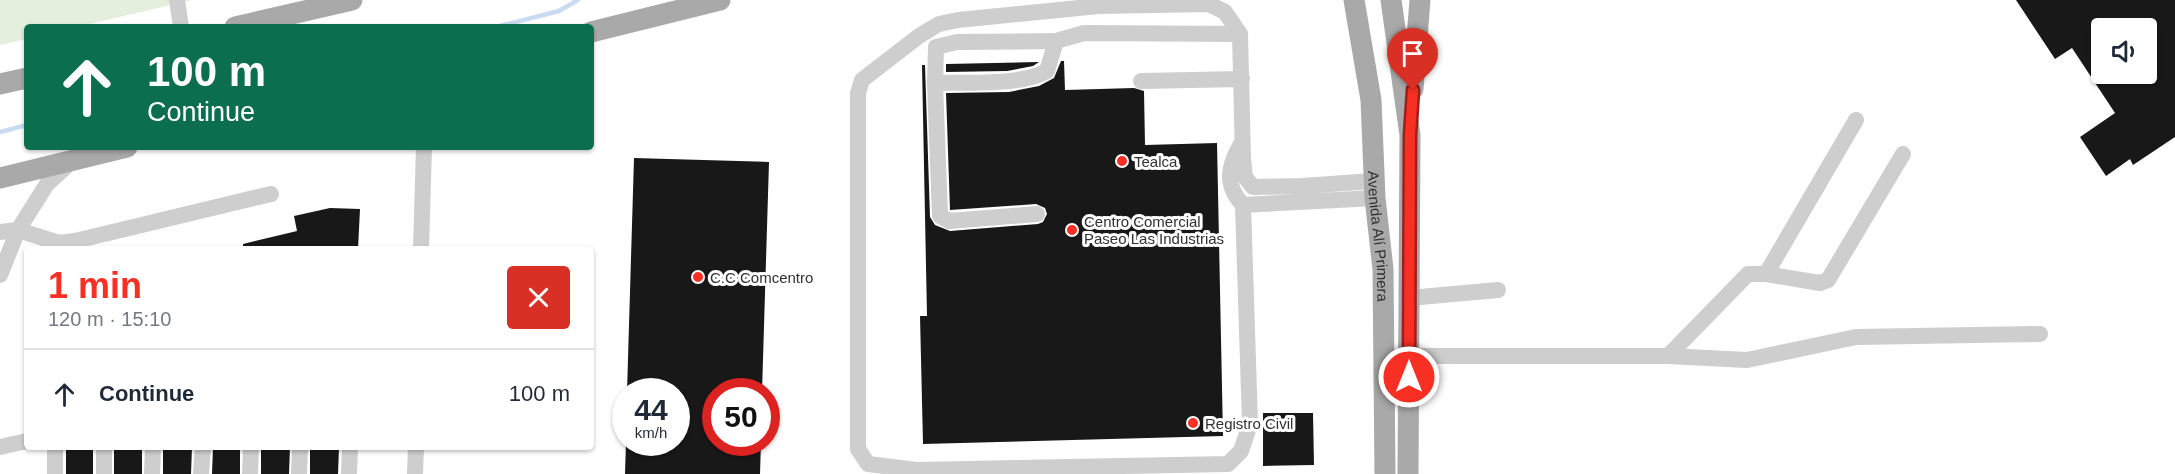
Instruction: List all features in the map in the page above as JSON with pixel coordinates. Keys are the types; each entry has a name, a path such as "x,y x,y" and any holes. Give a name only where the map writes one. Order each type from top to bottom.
{"main road":[{"path":"248,24 352,0"},
{"path":"594,31 720,0"},
{"name":"Avenida Alí Primera","path":"1391,0 1410,135 1408,474"},
{"path":"1410,135 1420,0"},
{"name":"Avenida Alí Primera","path":"1354,2 1371,100 1374,189 1383,269 1385,474"},
{"path":"0,84 24,79"},
{"path":"0,178 114,150"},
{"path":"1374,189 1378,183 1382,190 1397,260 1409,290"}],"street":[{"path":"177,0 181,24"},
{"path":"1243,141 1232,158 1230,176 1233,195 1243,205 1250,424 1241,451 1228,464 917,470 868,464 858,449 858,93 862,80 919,36 939,24 958,20 1099,6 1209,4 1225,12 1240,34 1245,177 1253,187 1302,186 1374,189"},
{"path":"1037,214 949,221 940,216 935,83 936,47 957,42 1056,41 1084,33 1240,34"},
{"path":"935,83 987,82 1039,75 1047,71 1056,41"},
{"path":"1141,81 1242,79"},
{"path":"1766,274 1856,120"},
{"path":"421,246 424,150"},
{"path":"1668,356 1748,274 1766,274 1820,284 1828,280 1904,153"},
{"path":"0,275 18,230 47,184 72,160"},
{"path":"1243,205 1374,189"},
{"path":"0,232 18,230 59,243 75,241 271,194"},
{"path":"1409,290 1498,290"},
{"path":"1409,356 1668,356 1747,360 1856,337 2040,334"},
{"path":"0,447 24,442"},
{"path":"55,450 55,474"},
{"path":"104,450 104,474"},
{"path":"152,474 153,450"},
{"path":"201,474 202,450"},
{"path":"250,450 250,474"},
{"path":"299,474 300,450"},
{"path":"349,474 350,450"},
{"path":"415,474 416,450"}],"green space":[{"path":"0,0 192,0 90,24 24,24 24,40 0,45"}],"building":[{"path":"2016,0 2175,0 2175,137 2133,165 2130,159 2106,176 2080,137 2115,113 2096,84 2157,84 2157,18 2091,18 2091,77 2072,48 2055,59"},
{"name":"Centro Comercial Paseo Las Industrias","path":"1061,61 1064,61 1065,90 1134,88 1144,91 1145,145 1217,143 1223,436 923,444 920,316 927,316 922,65 925,65 930,217 935,225 950,231 1038,224 1043,222 1047,214 1045,208 1036,204 950,210 946,93 1009,92 1039,86 1054,78"},
{"path":"1039,62 1033,66 1007,71 946,72 946,64"},
{"name":"C.C Comcentro","path":"634,158 769,162 762,378 702,378 702,456 761,456 760,474 625,474 626,456 690,456 690,378 627,378"},
{"path":"330,208 360,209 358,246 243,246 243,244 297,231 294,216"},
{"path":"1263,413 1313,413 1314,465 1263,466"},
{"path":"66,450 93,450 93,474 66,474"},
{"path":"114,450 142,450 142,474 114,474"},
{"path":"163,450 192,450 191,474 163,474"},
{"path":"213,450 240,450 240,474 212,474"},
{"path":"261,450 290,450 289,474 261,474"},
{"path":"310,450 339,450 338,474 310,474"}],"waterway":[{"path":"508,24 559,11 578,0"},
{"path":"0,132 24,126"}],"place":[{"name":"Tealca","path":"1122,161"},
{"name":"Centro Comercial Paseo Las Industrias","path":"1072,230"},
{"name":"C.C Comcentro","path":"698,277"},
{"name":"Registro Civil","path":"1193,423"}],"route":[{"path":"1409,377 1410,135 1413,90"}]}
